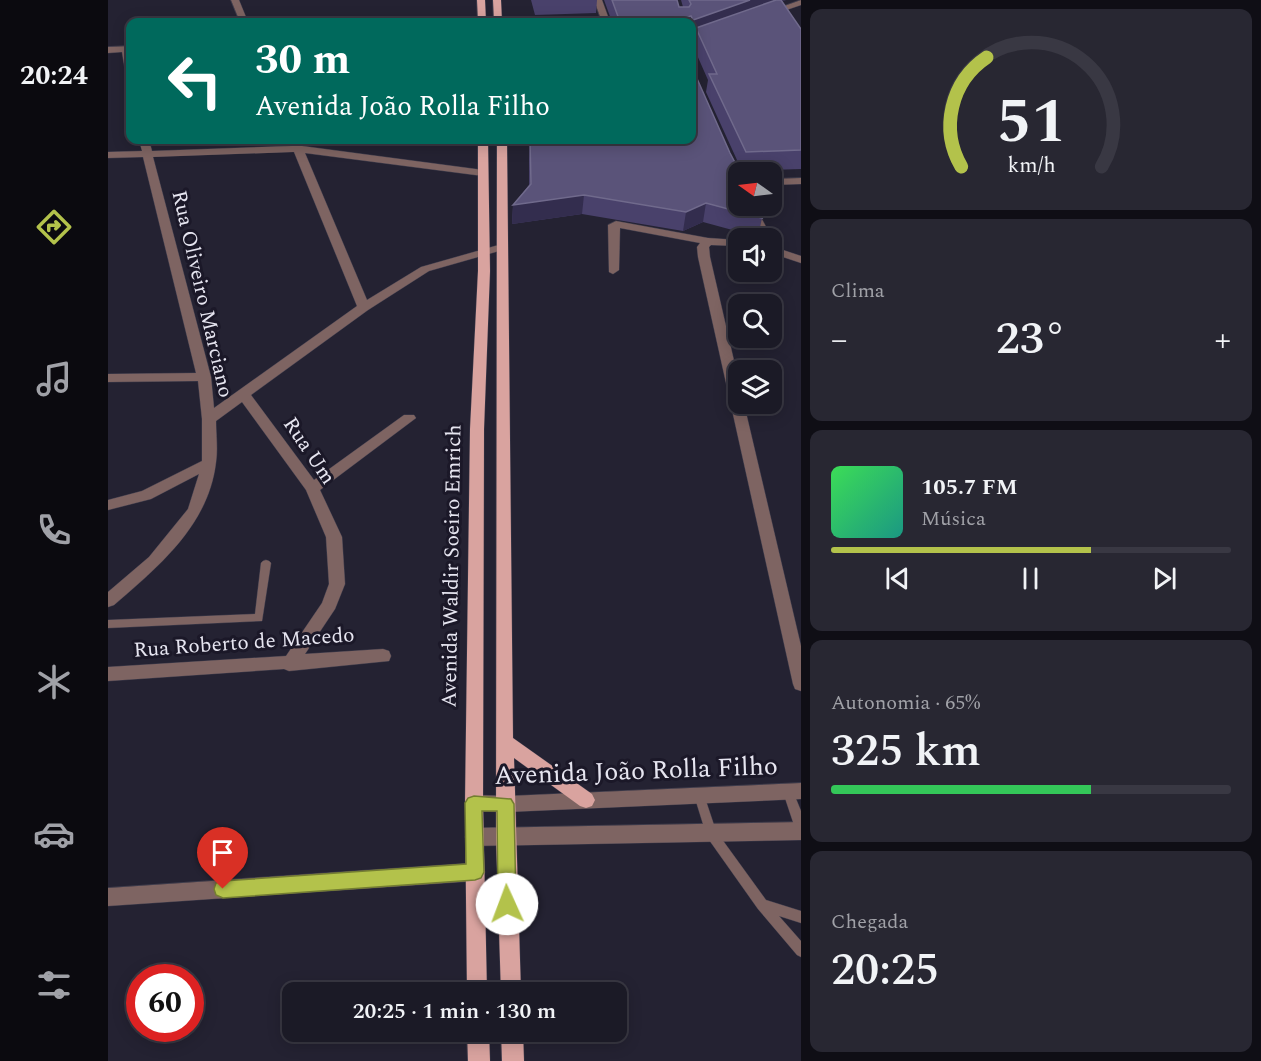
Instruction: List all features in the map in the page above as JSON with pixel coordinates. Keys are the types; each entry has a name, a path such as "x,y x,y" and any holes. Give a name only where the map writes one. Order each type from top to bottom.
{"main road":[{"path":"481,0 482,18"},
{"path":"497,0 498,18"},
{"name":"Avenida Waldir Soeiro Emrich","path":"477,982 474,803 477,429 484,253 483,144"},
{"path":"502,144 505,339 505,837 511,982"},
{"path":"506,743 586,800"},
{"path":"478,1042 479,1061"},
{"path":"512,1042 513,1061"}],"street":[{"path":"235,0 242,18"},
{"path":"598,0 605,18"},
{"path":"782,0 791,6"},
{"path":"757,18 781,13 801,2"},
{"path":"108,50 126,49"},
{"name":"Rua Oliveiro Marciano","path":"108,601 154,561 195,511 209,463 209,419 204,377 145,144"},
{"path":"296,144 364,307"},
{"path":"108,155 296,144 483,173"},
{"path":"782,182 801,181"},
{"path":"613,270 614,225 616,224 708,241 728,242"},
{"path":"708,241 703,247 704,257 801,684"},
{"path":"209,419 364,307 425,269 502,247"},
{"path":"782,253 801,260"},
{"path":"108,378 204,377"},
{"name":"Rua Um","path":"244,395 312,488 334,537 337,584 329,605 289,664"},
{"path":"312,488 409,418"},
{"path":"108,505 146,495 209,463"},
{"name":"Rua Roberto de Macedo","path":"108,674 289,664 383,656"},
{"name":"Avenida João Rolla Filho","path":"474,803 506,804 794,792"},
{"path":"474,837 801,829"},
{"path":"108,897 475,872"}],"lane":[{"path":"108,624 259,618 266,564"},
{"path":"794,792 801,829"},
{"path":"699,795 711,833 762,905 801,951"},
{"path":"762,905 801,917"}],"building":[{"path":"612,0 677,0 679,7 689,7 691,4 689,0 750,0 696,19 691,16 685,18 619,18"},
{"path":"781,0 801,29 801,150 746,152 709,74 717,74 696,28"},
{"path":"696,76 735,162 728,162 728,209 706,203 686,212 584,195 513,205 531,184 530,144 696,144"}],"route":[{"path":"223,889 475,872 474,803 506,804 507,904"}]}
